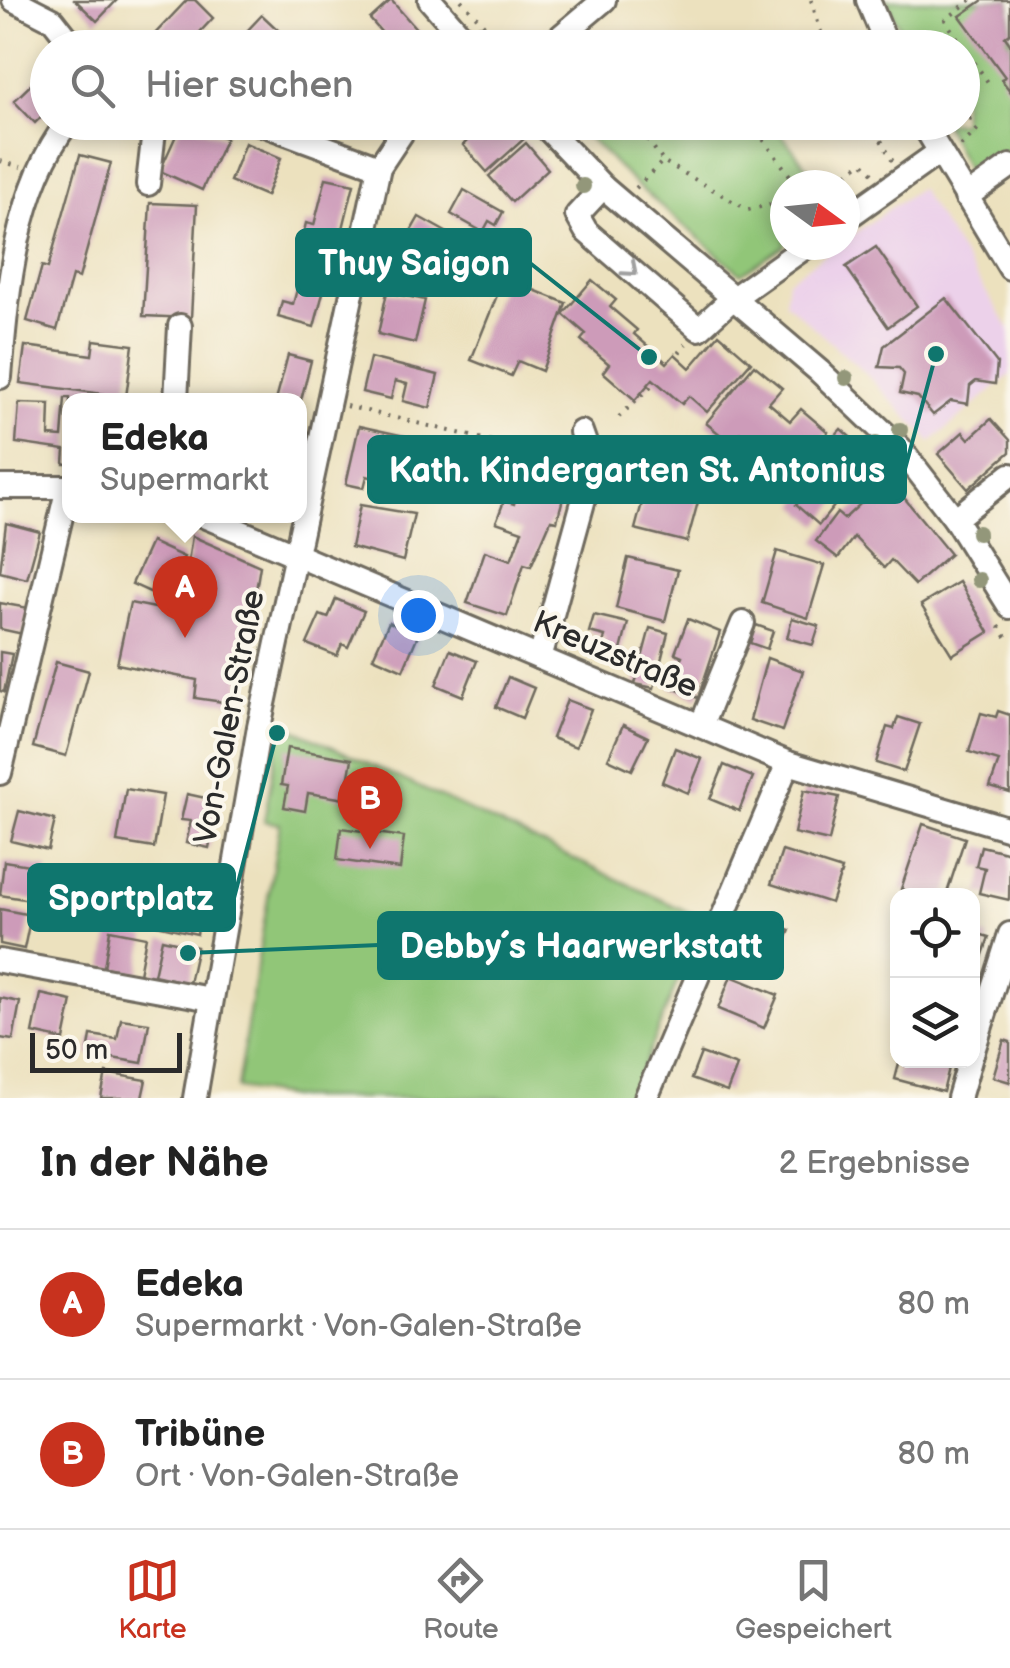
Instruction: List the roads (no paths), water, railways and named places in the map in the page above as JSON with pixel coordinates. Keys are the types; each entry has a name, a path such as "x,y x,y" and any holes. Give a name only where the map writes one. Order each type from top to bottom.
{"street":[{"path":"14,0 53,20 61,30"},
{"path":"430,0 454,30"},
{"path":"568,30 604,0"},
{"path":"868,0 880,30"},
{"path":"0,377 6,303 24,222 54,140"},
{"path":"148,184 153,140"},
{"path":"305,140 379,168"},
{"name":"Von-Galen-Straße","path":"307,494 379,168 397,140"},
{"path":"555,140 597,194 725,305 818,370 900,448 955,519 1005,616"},
{"path":"931,140 1010,268"},
{"path":"860,208 938,153"},
{"path":"966,198 1010,166"},
{"path":"597,194 577,215 586,231 700,329 725,305 787,260"},
{"path":"176,393 180,326"},
{"path":"540,658 593,466 581,432"},
{"path":"955,519 1010,475"},
{"path":"0,486 62,487"},
{"path":"0,773 62,516"},
{"name":"Kreuzstraße","path":"221,523 788,763 1010,829"},
{"name":"Von-Galen-Straße","path":"195,1098 301,523"},
{"path":"701,726 742,623"},
{"path":"646,1098 788,763"},
{"path":"980,1031 1010,934"},
{"path":"0,961 212,999"},
{"path":"959,1098 969,1068"}],"place":[{"name":"Kath. Kindergarten St. Antonius","path":"936,354"},
{"name":"Thuy Saigon","path":"649,357"},
{"name":"Edeka","path":"185,638"},
{"name":"Sportplatz","path":"277,733"},
{"name":"Tribüne","path":"370,849"},
{"name":"Debby´s Haarwerkstatt","path":"188,953"}]}
